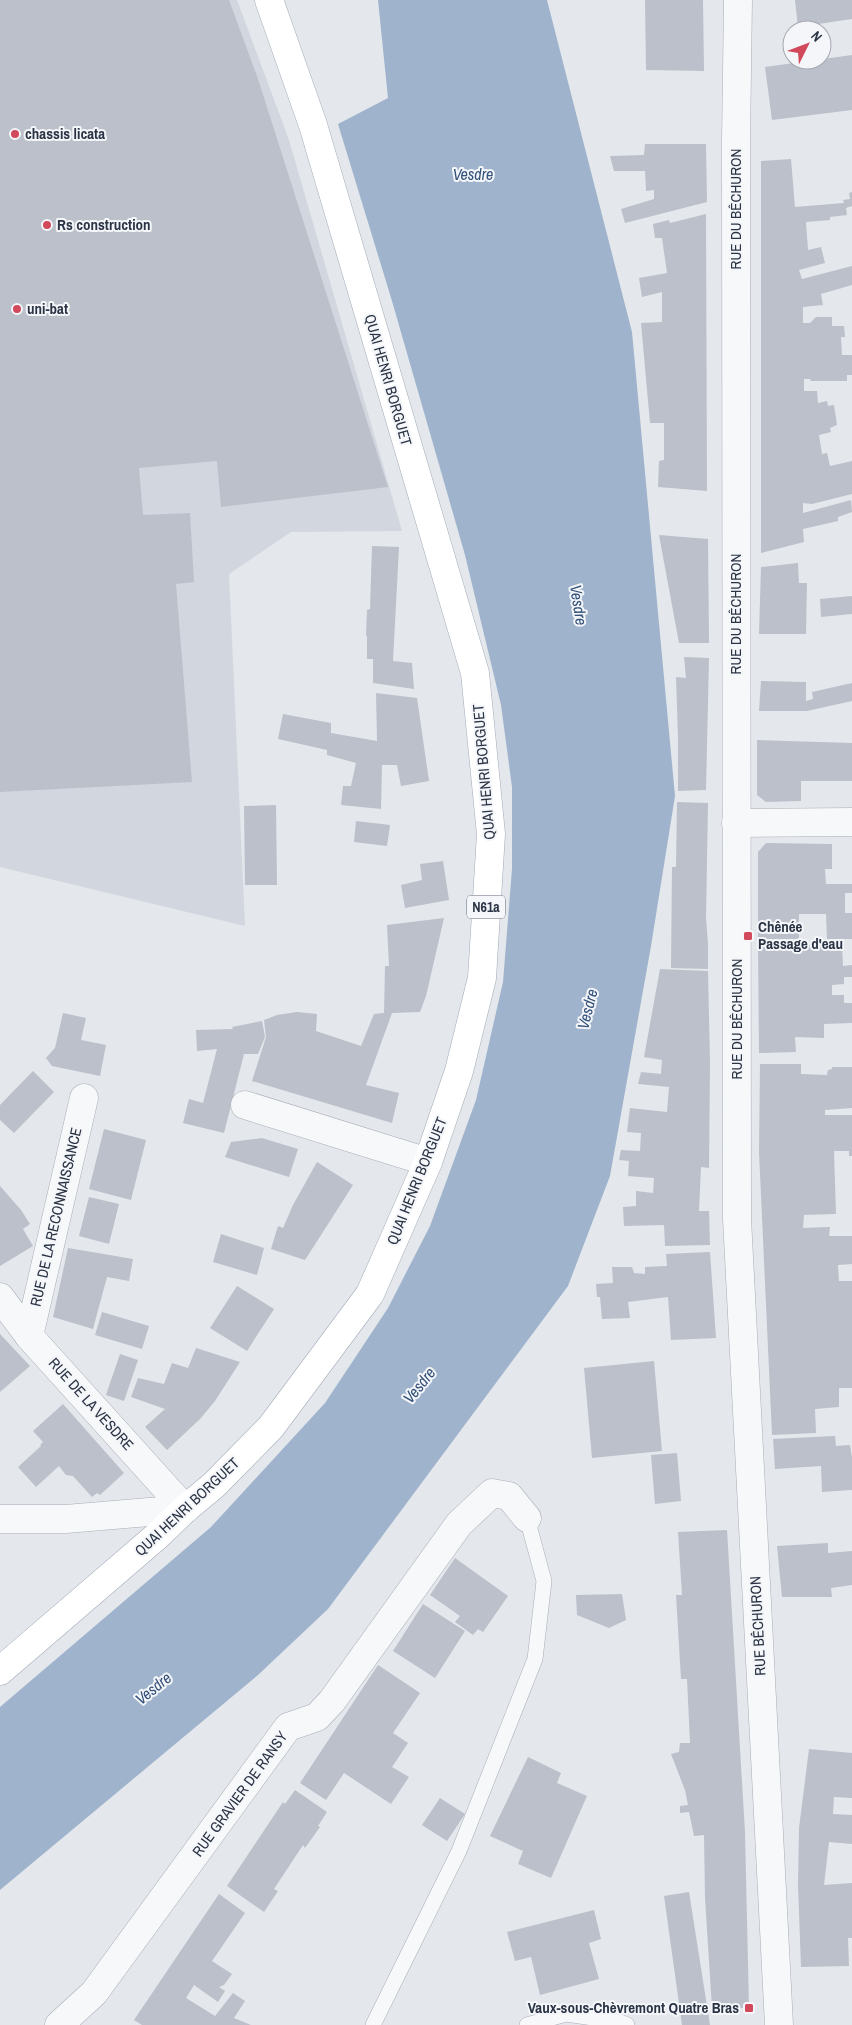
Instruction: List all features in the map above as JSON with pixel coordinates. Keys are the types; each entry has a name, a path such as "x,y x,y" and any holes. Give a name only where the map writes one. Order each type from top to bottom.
{"main road":[{"name":"QUAI HENRI BORGUET","path":"0,1671 214,1485 271,1427 370,1294 428,1162 459,1071 482,978 491,834 475,673 313,126 269,0"}],"street":[{"name":"RUE DU BÊCHURON","path":"737,1227 736,141 738,0"},
{"path":"736,823 852,822"},
{"name":"RUE DE LA RECONNAISSANCE","path":"29,1336 84,1098"},
{"path":"245,1105 428,1162"},
{"name":"RUE BÊCHURON","path":"737,1227 779,2025"},
{"name":"RUE DE LA VESDRE","path":"0,1296 29,1336 185,1509"},
{"name":"RUE GRAVIER DE RANSY","path":"59,2025 94,1994 288,1727 318,1717 332,1701 459,1524 492,1493 509,1496 527,1518"},
{"path":"0,1518 66,1519 185,1509"}],"lane":[{"path":"374,2025 459,1851 535,1659 544,1581 527,1518"},
{"path":"528,2025 566,2014 620,2022 627,2025"}],"shaded area":[{"path":"0,0 237,0 289,140 402,531 291,532 229,574 245,926 0,867"}],"water":[{"name":"Vesdre","path":"378,0 547,0 632,332 675,796 651,946 610,1176 568,1286 328,1609 258,1675 0,1890 0,1707 211,1527 325,1403 388,1308 430,1226 476,1100 503,982 512,869 512,787 501,705 465,555 392,301 338,124 388,98"}],"building":[{"path":"0,0 229,0 258,79 388,487 221,507 217,461 139,468 143,515 190,513 194,582 176,584 192,782 0,792"},
{"path":"645,0 703,0 704,71 646,70"},
{"path":"795,0 852,0 852,19 832,22 832,20 797,20"},
{"path":"852,55 852,110 772,120 765,67 782,65 782,70 832,70 832,58"},
{"path":"645,144 706,144 707,202 625,223 621,209 654,199 654,190 646,191 645,171 614,171 610,156 644,155"},
{"path":"791,159 795,207 844,203 843,200 850,199 849,193 852,192 852,206 846,208 847,215 830,217 830,220 806,222 808,250 821,247 825,263 799,270 802,279 852,266 852,285 821,294 823,305 803,307 803,323 810,323 816,317 832,317 832,326 844,326 845,337 841,337 842,355 852,355 852,375 847,375 847,381 811,381 810,379 804,379 804,391 817,391 818,403 827,401 828,406 834,405 837,425 830,428 831,432 819,435 822,454 827,453 830,466 852,461 852,494 812,504 803,503 803,513 851,500 852,512 838,517 838,521 803,529 804,542 761,553 761,161"},
{"path":"706,214 707,491 658,487 659,461 664,460 664,423 650,423 641,323 662,322 662,292 642,297 639,278 667,273 662,238 655,238 653,224 669,220 670,223"},
{"path":"659,535 708,539 709,643 679,643"},
{"path":"372,546 399,547 393,661 412,663 414,689 373,683 373,659 367,659 366,635 367,610 370,609"},
{"path":"798,563 799,583 807,583 806,634 759,634 761,567"},
{"path":"852,596 852,614 821,617 820,599"},
{"path":"684,657 709,658 706,790 678,791 676,677 686,678"},
{"path":"761,681 806,682 806,701 813,699 812,692 852,683 852,701 807,711 759,711"},
{"path":"376,693 417,698 429,781 401,786 397,765 382,765 381,809 341,805 343,786 351,786 356,763 327,755 327,750 278,739 283,714 331,723 331,733 377,741"},
{"path":"757,740 852,743 852,781 801,781 801,801 766,802 757,795"},
{"path":"677,802 708,803 706,918 708,969 671,968 672,867 676,867"},
{"path":"276,805 277,885 245,885 244,806"},
{"path":"356,821 390,825 387,846 354,842"},
{"path":"766,843 832,844 832,869 825,869 826,884 852,884 852,893 845,893 845,913 852,913 852,939 827,939 826,914 799,914 799,939 758,939 758,852"},
{"path":"443,861 449,900 405,908 401,885 422,880 420,864"},
{"path":"444,918 426,996 420,1012 392,1013 366,1085 399,1093 392,1123 252,1081 266,1037 264,1020 277,1015 297,1012 317,1014 316,1031 361,1046 374,1014 384,1013 385,966 389,966 387,925"},
{"path":"758,945 842,945 843,966 852,965 852,977 844,977 844,984 832,985 832,995 844,995 844,1003 852,1003 852,1023 824,1024 824,1038 795,1037 796,1052 759,1053"},
{"path":"660,969 708,971 710,1062 709,1168 701,1167 699,1211 709,1211 710,1245 665,1246 664,1225 624,1226 623,1207 636,1206 636,1191 653,1193 654,1178 628,1176 629,1161 619,1160 621,1150 640,1151 641,1133 627,1132 630,1108 667,1112 669,1087 638,1084 641,1072 661,1074 662,1060 644,1057"},
{"path":"63,1013 86,1018 81,1040 106,1045 100,1076 52,1066 46,1058 55,1048"},
{"path":"262,1021 265,1037 258,1054 244,1054 224,1133 183,1123 189,1099 203,1103 217,1049 197,1051 196,1030 233,1029 232,1027"},
{"path":"760,1064 801,1064 801,1074 827,1075 828,1070 832,1069 832,1067 852,1067 852,1108 825,1110 825,1115 852,1115 852,1156 849,1156 849,1151 834,1151 836,1214 804,1215 803,1228 830,1227 829,1236 852,1236 852,1264 838,1265 839,1281 852,1281 852,1388 839,1388 839,1407 815,1409 816,1433 772,1435 759,1152"},
{"path":"33,1071 54,1092 14,1133 0,1120 0,1105"},
{"path":"104,1129 146,1140 131,1200 89,1189"},
{"path":"262,1138 298,1149 289,1177 225,1157 231,1142"},
{"path":"317,1162 353,1185 305,1260 271,1249 278,1226 283,1228 293,1205"},
{"path":"0,1186 21,1210 30,1224 23,1229 33,1246 0,1266"},
{"path":"89,1197 119,1204 109,1244 79,1236"},
{"path":"221,1234 264,1248 257,1275 213,1262"},
{"path":"68,1248 133,1259 129,1281 107,1277 93,1329 53,1317"},
{"path":"710,1252 716,1338 671,1340 668,1297 628,1302 630,1318 602,1319 600,1297 597,1297 596,1284 613,1283 612,1267 632,1267 634,1273 645,1274 645,1267 667,1266 666,1254"},
{"path":"237,1286 274,1309 247,1351 210,1328"},
{"path":"102,1312 149,1326 142,1349 95,1335"},
{"path":"0,1334 30,1366 0,1392"},
{"path":"196,1348 240,1362 215,1401 200,1419 167,1450 145,1427 165,1409 131,1397 138,1378 164,1384 172,1363 188,1368"},
{"path":"120,1354 138,1360 124,1401 106,1395"},
{"path":"654,1361 662,1451 592,1458 584,1368"},
{"path":"63,1404 124,1473 100,1495 97,1493 92,1497 73,1476 66,1475 59,1466 36,1487 18,1467 43,1442 33,1431"},
{"path":"835,1436 836,1446 850,1445 852,1490 822,1492 821,1466 775,1469 773,1439"},
{"path":"677,1453 681,1501 655,1504 651,1455"},
{"path":"727,1530 745,1832 749,2008 712,2008 705,1898 704,1835 694,1836 689,1812 680,1813 680,1806 688,1805 685,1790 671,1754 679,1752 680,1743 690,1743 687,1679 681,1679 676,1595 682,1595 678,1532"},
{"path":"828,1543 828,1553 852,1551 852,1585 831,1588 832,1597 782,1597 777,1546"},
{"path":"455,1558 508,1596 483,1632 478,1629 473,1635 455,1622 460,1616 430,1595"},
{"path":"622,1594 626,1620 609,1628 577,1615 576,1595"},
{"path":"423,1604 465,1631 435,1678 393,1651"},
{"path":"378,1665 420,1693 393,1733 408,1743 392,1767 409,1777 391,1804 344,1773 326,1800 300,1783"},
{"path":"809,1749 852,1753 852,1798 834,1797 833,1814 852,1815 852,1844 829,1842 824,1885 852,1883 852,1938 848,1938 849,1966 801,1967 798,1885 799,1828"},
{"path":"528,1757 561,1773 557,1783 587,1796 551,1878 518,1864 523,1851 490,1836"},
{"path":"295,1790 327,1812 318,1826 320,1827 305,1848 303,1845 274,1889 278,1891 264,1912 227,1886 283,1802 285,1804"},
{"path":"440,1798 465,1814 447,1841 422,1825"},
{"path":"689,1892 710,2025 682,2025 664,1896"},
{"path":"219,1894 245,1913 212,1961 232,1974 224,1985 219,1987 225,1991 218,2002 194,1985 186,1998 215,2016 233,1993 245,2001 234,2018 251,2025 142,2025 134,2020"},
{"path":"594,1910 601,1939 589,1943 599,1979 540,1995 531,1957 515,1961 507,1932"}],"place":[{"name":"chassis licata","path":"15,134"},
{"name":"Rs construction","path":"47,225"},
{"name":"uni-bat","path":"17,309"},
{"name":"Chênée Passage d'eau","path":"748,936"},
{"name":"Vaux-sous-Chèvremont Quatre Bras","path":"749,2008"}]}
